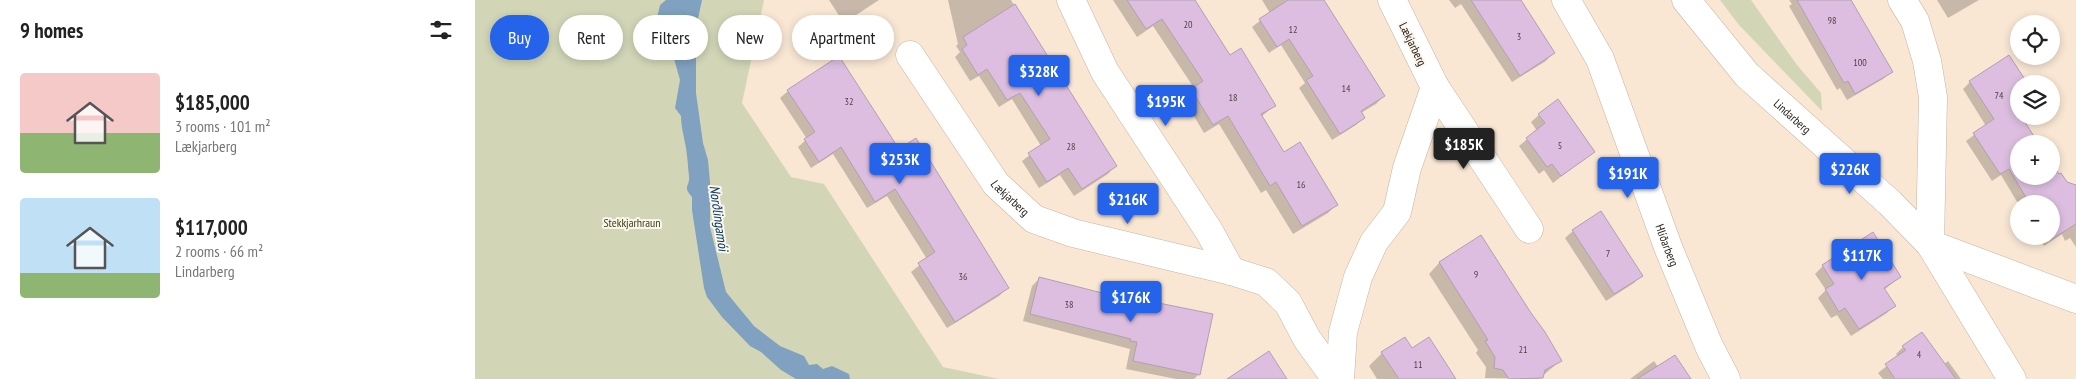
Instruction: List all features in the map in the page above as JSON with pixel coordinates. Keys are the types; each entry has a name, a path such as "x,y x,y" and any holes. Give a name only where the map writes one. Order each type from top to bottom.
{"street":[{"path":"1071,0 1105,72 1209,231 1231,271"},
{"name":"Lækjarberg","path":"1392,0 1435,88 1529,229"},
{"name":"Hlíðarberg","path":"1566,0 1600,60 1668,248 1709,346 1726,379"},
{"name":"Lindarberg","path":"1686,0 1747,75 1890,203 1930,244 2012,379"},
{"path":"1902,0 1915,21 1925,53 1933,97 1930,244"},
{"name":"Lækjarberg","path":"910,55 996,184 1034,219 1073,233 1231,271 1265,282 1288,303 1307,340 1338,379"},
{"name":"Lækjarberg","path":"1338,379 1343,332 1357,277 1374,242 1397,212 1407,168 1435,88"},
{"name":"Lindarberg","path":"1930,244 2076,299"}],"green space":[{"name":"Stekkjarhraun","path":"475,0 764,0 761,15 718,15 718,60 751,60 742,103 791,177 824,184 943,367 999,379 475,379"},
{"path":"1720,0 1751,0 1797,65 1821,93 1822,111 1739,25"}],"water":[{"path":"666,0 702,0 699,15 658,15 660,5"},
{"path":"674,60 696,60 696,93 710,182 710,227 726,292 754,326 780,346 804,356 809,365 817,364 823,369 832,366 849,374 850,379 796,379 781,370 761,352 750,346 722,317 707,297 692,210 692,197 687,188 689,176 681,116 675,108 680,80"}],"building":[{"path":"1127,0 1195,0 1230,55 1241,48 1276,106 1261,114 1284,152 1300,142 1338,205 1302,226 1276,182 1270,186 1228,116 1213,125 1191,89 1203,81 1162,19 1146,29"},
{"path":"1288,0 1324,0 1385,96 1361,111 1365,118 1340,134 1306,80 1313,76 1289,39 1277,47 1259,19"},
{"path":"1471,0 1521,0 1555,53 1520,76"},
{"path":"1797,0 1851,0 1893,72 1855,94 1848,81 1844,83"},
{"path":"1015,4 1117,166 1082,189 1068,168 1047,182 1028,153 1050,139 1020,93 1007,100 987,69 978,75 962,49 967,45 963,37"},
{"path":"2009,55 2010,65 2016,65 2022,75 2010,75 2010,125 2027,125 2033,135 2010,135 2010,171 2009,169 2000,174 1973,133 1994,119 1969,81"},
{"path":"833,60 842,60 899,149 916,138 1009,288 955,322 918,263 935,252 895,189 875,202 841,147 819,162 804,139 815,132 787,90"},
{"path":"1558,99 1595,152 1561,176 1552,164 1547,167 1526,138 1545,123 1538,114"},
{"path":"2061,173 2067,182 2076,185 2076,224 2060,234 2060,195 2025,195 2019,185 2060,185"},
{"path":"1601,211 1643,276 1614,294 1572,230"},
{"path":"1873,232 1901,277 1884,288 1896,306 1859,329 1845,308 1839,312 1825,289 1834,284 1822,265"},
{"path":"1481,235 1562,361 1545,370 1543,378 1509,379 1503,370 1494,368 1495,357 1485,341 1488,340 1439,262"},
{"path":"1039,277 1138,302 1139,299 1213,314 1200,375 1133,361 1137,342 1130,341 1131,339 1030,314"},
{"path":"1922,332 1956,379 1895,379 1885,364 1906,350 1902,346"},
{"path":"1405,337 1412,348 1429,337 1456,379 1399,379 1381,352"},
{"path":"1269,351 1287,379 1227,379"},
{"path":"1675,355 1691,379 1637,379"}],"water label":[{"name":"Norðlingamói","path":"719,218"}]}
